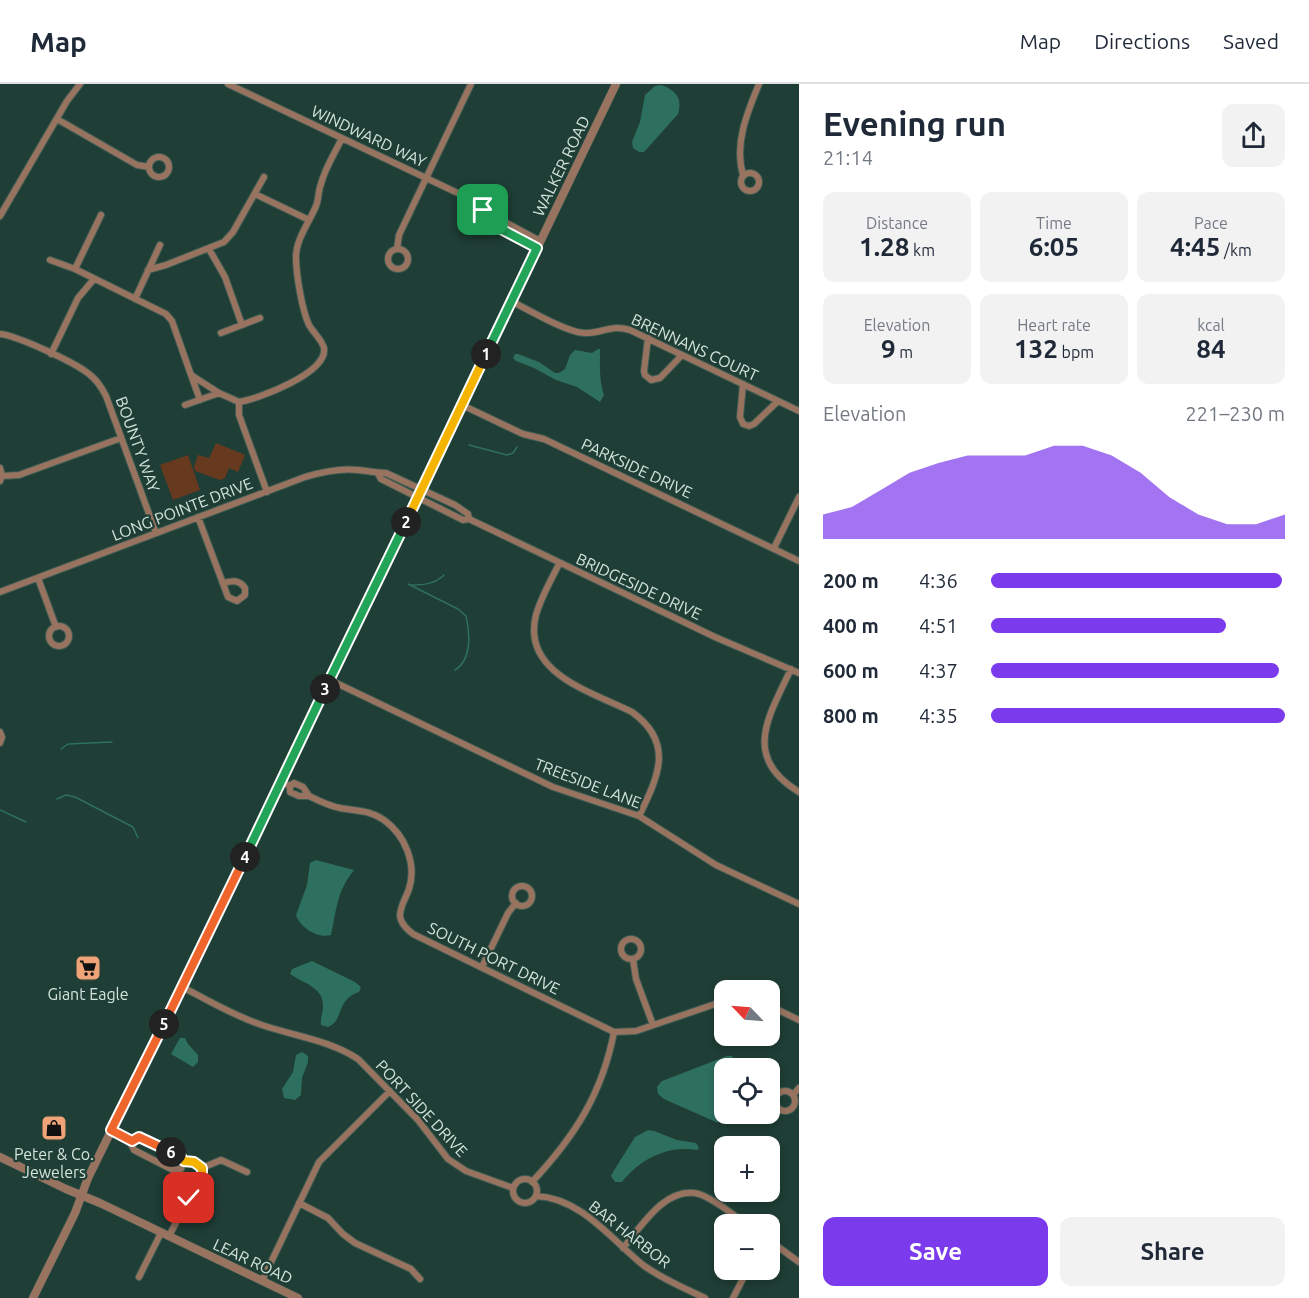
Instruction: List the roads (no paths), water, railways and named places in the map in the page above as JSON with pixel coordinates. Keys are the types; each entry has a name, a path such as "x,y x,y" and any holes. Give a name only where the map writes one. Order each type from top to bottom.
{"street":[{"path":"0,216 80,84"},
{"name":"WINDWARD WAY","path":"228,84 469,199 493,219 494,225 504,232 539,244"},
{"path":"397,249 399,235 471,84"},
{"name":"WALKER ROAD","path":"33,1298 70,1224 111,1130 616,84"},
{"path":"743,175 740,158 742,133 759,84"},
{"path":"57,119 137,165 149,167"},
{"path":"191,375 219,393 239,402 255,399 303,376 313,368 323,354 322,345 310,327 304,312 296,262 299,242 318,202 321,183 342,138"},
{"path":"148,270 220,244 231,235 264,177"},
{"path":"255,194 309,220"},
{"path":"75,269 101,215"},
{"path":"135,298 160,245"},
{"path":"209,249 225,277 243,325"},
{"path":"50,260 75,269 166,314 170,318 200,400"},
{"path":"51,354 78,298 94,279"},
{"name":"BRENNANS COURT","path":"511,302 578,332 593,333 608,328 623,328 799,411"},
{"path":"220,333 260,318"},
{"name":"BOUNTY WAY","path":"0,334 18,338 87,372 101,386 156,533"},
{"path":"648,338 644,371 651,380 660,378 682,355"},
{"path":"743,384 740,417 741,423 745,425 754,424 778,401"},
{"path":"185,405 219,393"},
{"path":"239,402 239,415 267,492"},
{"name":"PARKSIDE DRIVE","path":"462,405 523,434 544,439 799,561"},
{"path":"0,468 1,478 19,475 121,438"},
{"name":"LONG POINTE DRIVE","path":"0,592 312,475 356,470 378,474 381,479 419,493"},
{"name":"BRIDGESIDE DRIVE","path":"419,493 463,520 469,519 715,638 799,674"},
{"path":"774,548 799,497"},
{"path":"198,517 223,583"},
{"path":"559,564 536,614 534,628 536,643 544,661 558,675 632,712 640,717 652,733 660,756 659,771 639,816"},
{"path":"38,578 56,627"},
{"path":"791,669 766,723 764,742 773,771 799,792"},
{"name":"TREESIDE LANE","path":"330,680 553,787 639,816 716,864 799,904"},
{"path":"0,732 2,737 0,743"},
{"name":"SOUTH PORT DRIVE","path":"281,782 290,786 290,792 296,795 309,796 334,806 370,812 390,825 402,840 409,854 411,883 400,910 402,923 413,934 614,1032"},
{"path":"482,967 508,913 516,903"},
{"path":"633,959 636,979 653,1025"},
{"name":"PORT SIDE DRIVE","path":"182,987 262,1026 343,1050 358,1059 390,1091 418,1120 453,1163 466,1171 513,1188 515,1200 523,1204 531,1202 536,1196"},
{"path":"532,1182 564,1147 582,1119 604,1073 614,1032 636,1031 714,1004"},
{"path":"780,1011 799,1020"},
{"path":"793,1095 799,1088"},
{"path":"262,1281 319,1162 390,1091"},
{"path":"111,1130 132,1141"},
{"path":"132,1141 139,1137 181,1157 184,1161 194,1162 202,1168"},
{"path":"132,1141 134,1150 173,1170 181,1169 184,1161"},
{"name":"LEAR ROAD","path":"0,1157 298,1298"},
{"path":"202,1168 221,1160 247,1172"},
{"path":"139,1277 202,1180 202,1168"},
{"path":"513,1188 521,1180 532,1182 537,1188 536,1196"},
{"path":"623,1248 667,1200 682,1193 698,1194 733,1214"},
{"name":"BAR HARBOR","path":"536,1196 564,1202 584,1213 623,1248 661,1277 705,1298"},
{"path":"299,1203 328,1218 355,1243 411,1269 420,1279"},
{"path":"780,1248 799,1262"},
{"path":"733,1298 742,1280"}],"waterway":[{"path":"469,445 507,455 513,453 517,447"},
{"path":"412,585 433,582 444,575"},
{"path":"408,584 458,609 466,616 469,638 467,653 461,666 455,670"},
{"path":"61,749 68,744 112,742"},
{"path":"57,799 66,795 75,797 133,827 138,838"},
{"path":"0,810 26,822"}],"place":[{"name":"Giant Eagle","path":"88,968"},
{"name":"Peter & Co. Jewelers","path":"54,1128"}]}
